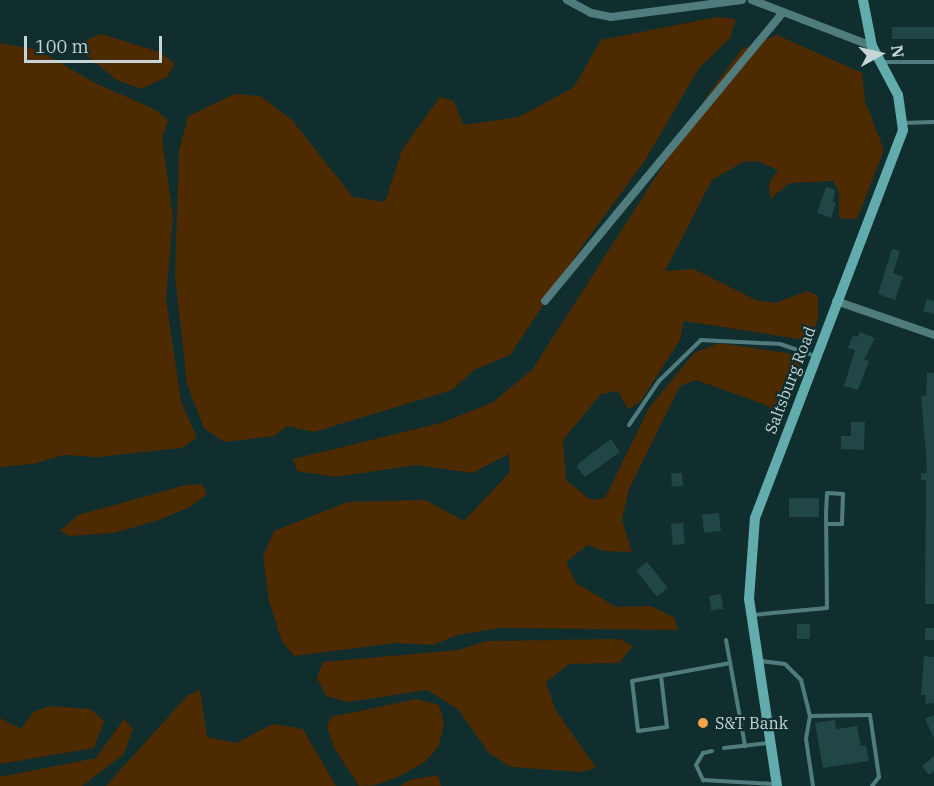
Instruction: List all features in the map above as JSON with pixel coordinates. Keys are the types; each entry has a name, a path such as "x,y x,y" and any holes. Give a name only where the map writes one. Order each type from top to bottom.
{"main road":[{"name":"Saltsburg Road","path":"776,785 751,615 749,570 754,518 836,302 901,142 903,123 898,95 873,46 863,0"}],"street":[{"path":"567,0 591,13 611,17 742,0"},
{"path":"752,0 873,46"},
{"path":"545,301 783,12"},
{"path":"836,302 934,335"}],"lane":[{"path":"882,62 934,62"},
{"path":"903,123 934,122"},
{"path":"629,425 659,381 693,343 701,340 780,344 815,356"},
{"path":"751,615 828,608 826,524 827,493 843,494 842,524 826,524"},
{"path":"726,640 745,746"},
{"path":"757,660 785,664 801,680 810,716 806,739 813,786"},
{"path":"661,676 667,727 638,731 632,681 730,663"},
{"path":"810,716 870,715 879,777 872,786"},
{"path":"724,748 769,743"},
{"path":"712,751 703,753 696,765 703,780 776,785"}],"shaded area":[{"path":"717,17 736,19 730,38 699,68 644,162 588,238 510,355 474,370 452,390 314,432 287,426 274,436 224,442 204,428 187,384 175,276 179,151 188,116 235,94 260,96 292,120 353,197 385,202 402,150 440,97 454,101 463,125 519,117 574,87 601,40"},
{"path":"101,34 160,52 175,64 167,77 141,89 117,80 82,52 77,44"},
{"path":"777,35 862,73 865,101 884,150 857,219 839,218 839,192 833,181 790,183 770,199 769,183 778,170 757,161 743,162 712,180 665,271 694,269 756,300 775,303 808,291 818,296 818,318 811,341 684,321 680,340 640,402 628,409 618,391 601,394 563,440 566,480 591,500 605,498 649,408 694,353 719,343 792,354 804,360 776,436 772,435 774,412 766,405 696,380 680,386 629,489 622,520 632,552 603,551 588,545 566,562 576,583 616,607 651,606 675,618 678,630 500,628 457,635 433,645 396,643 294,656 282,641 269,601 263,556 274,531 348,502 425,500 464,521 510,472 509,454 472,473 416,465 335,477 297,471 293,459 441,423 492,403 532,370 712,89 742,49"},
{"path":"0,43 38,50 95,83 154,109 168,120 162,139 173,217 166,299 181,401 197,438 181,448 98,457 63,455 33,464 0,467"},
{"path":"202,484 207,494 190,507 159,520 114,533 69,536 60,531 78,515 186,485"},
{"path":"619,639 633,646 619,663 569,664 546,682 555,709 596,768 581,772 511,767 489,753 458,709 427,690 348,702 326,696 317,678 323,662 458,650 487,641"},
{"path":"200,690 207,737 236,743 273,724 303,729 336,786 106,786 187,696"},
{"path":"417,699 439,705 444,723 439,746 425,762 400,776 376,785 359,786 334,748 327,726 331,717"},
{"path":"50,706 90,709 104,721 94,748 0,764 0,718 21,729 33,712"},
{"path":"124,719 133,729 124,754 82,786 0,786 0,777 96,758"},
{"path":"438,775 441,786 400,786 410,780"}],"building":[{"path":"892,27 934,27 934,39 892,39"},
{"path":"826,187 835,190 833,202 836,203 831,218 817,213"},
{"path":"892,249 900,251 893,273 903,277 895,300 878,294"},
{"path":"927,299 934,301 934,314 923,311"},
{"path":"860,332 875,338 864,360 869,361 858,390 844,386 855,350 848,348 853,335 858,337"},
{"path":"927,373 934,373 934,604 925,604 926,480 921,480 921,473 926,473 927,466 921,396 926,396"},
{"path":"851,422 865,422 864,450 841,449 841,436 851,436"},
{"path":"611,439 620,452 585,477 577,467 580,462"},
{"path":"682,473 683,486 672,487 671,474"},
{"path":"789,498 819,498 819,517 789,517"},
{"path":"719,513 721,531 704,533 702,515"},
{"path":"683,523 685,544 673,545 671,524"},
{"path":"647,562 668,588 657,596 636,571"},
{"path":"721,594 723,609 711,611 709,596"},
{"path":"797,624 810,624 810,639 797,639"},
{"path":"925,628 934,628 934,640 925,640"},
{"path":"924,656 934,657 934,703 926,704 925,695 921,695"},
{"path":"934,715 934,738 925,719"},
{"path":"835,720 836,729 857,726 861,746 866,745 869,761 823,768 815,723"},
{"path":"934,756 934,771 929,775 922,766"}],"place":[{"name":"S&T Bank","path":"703,723"}]}
